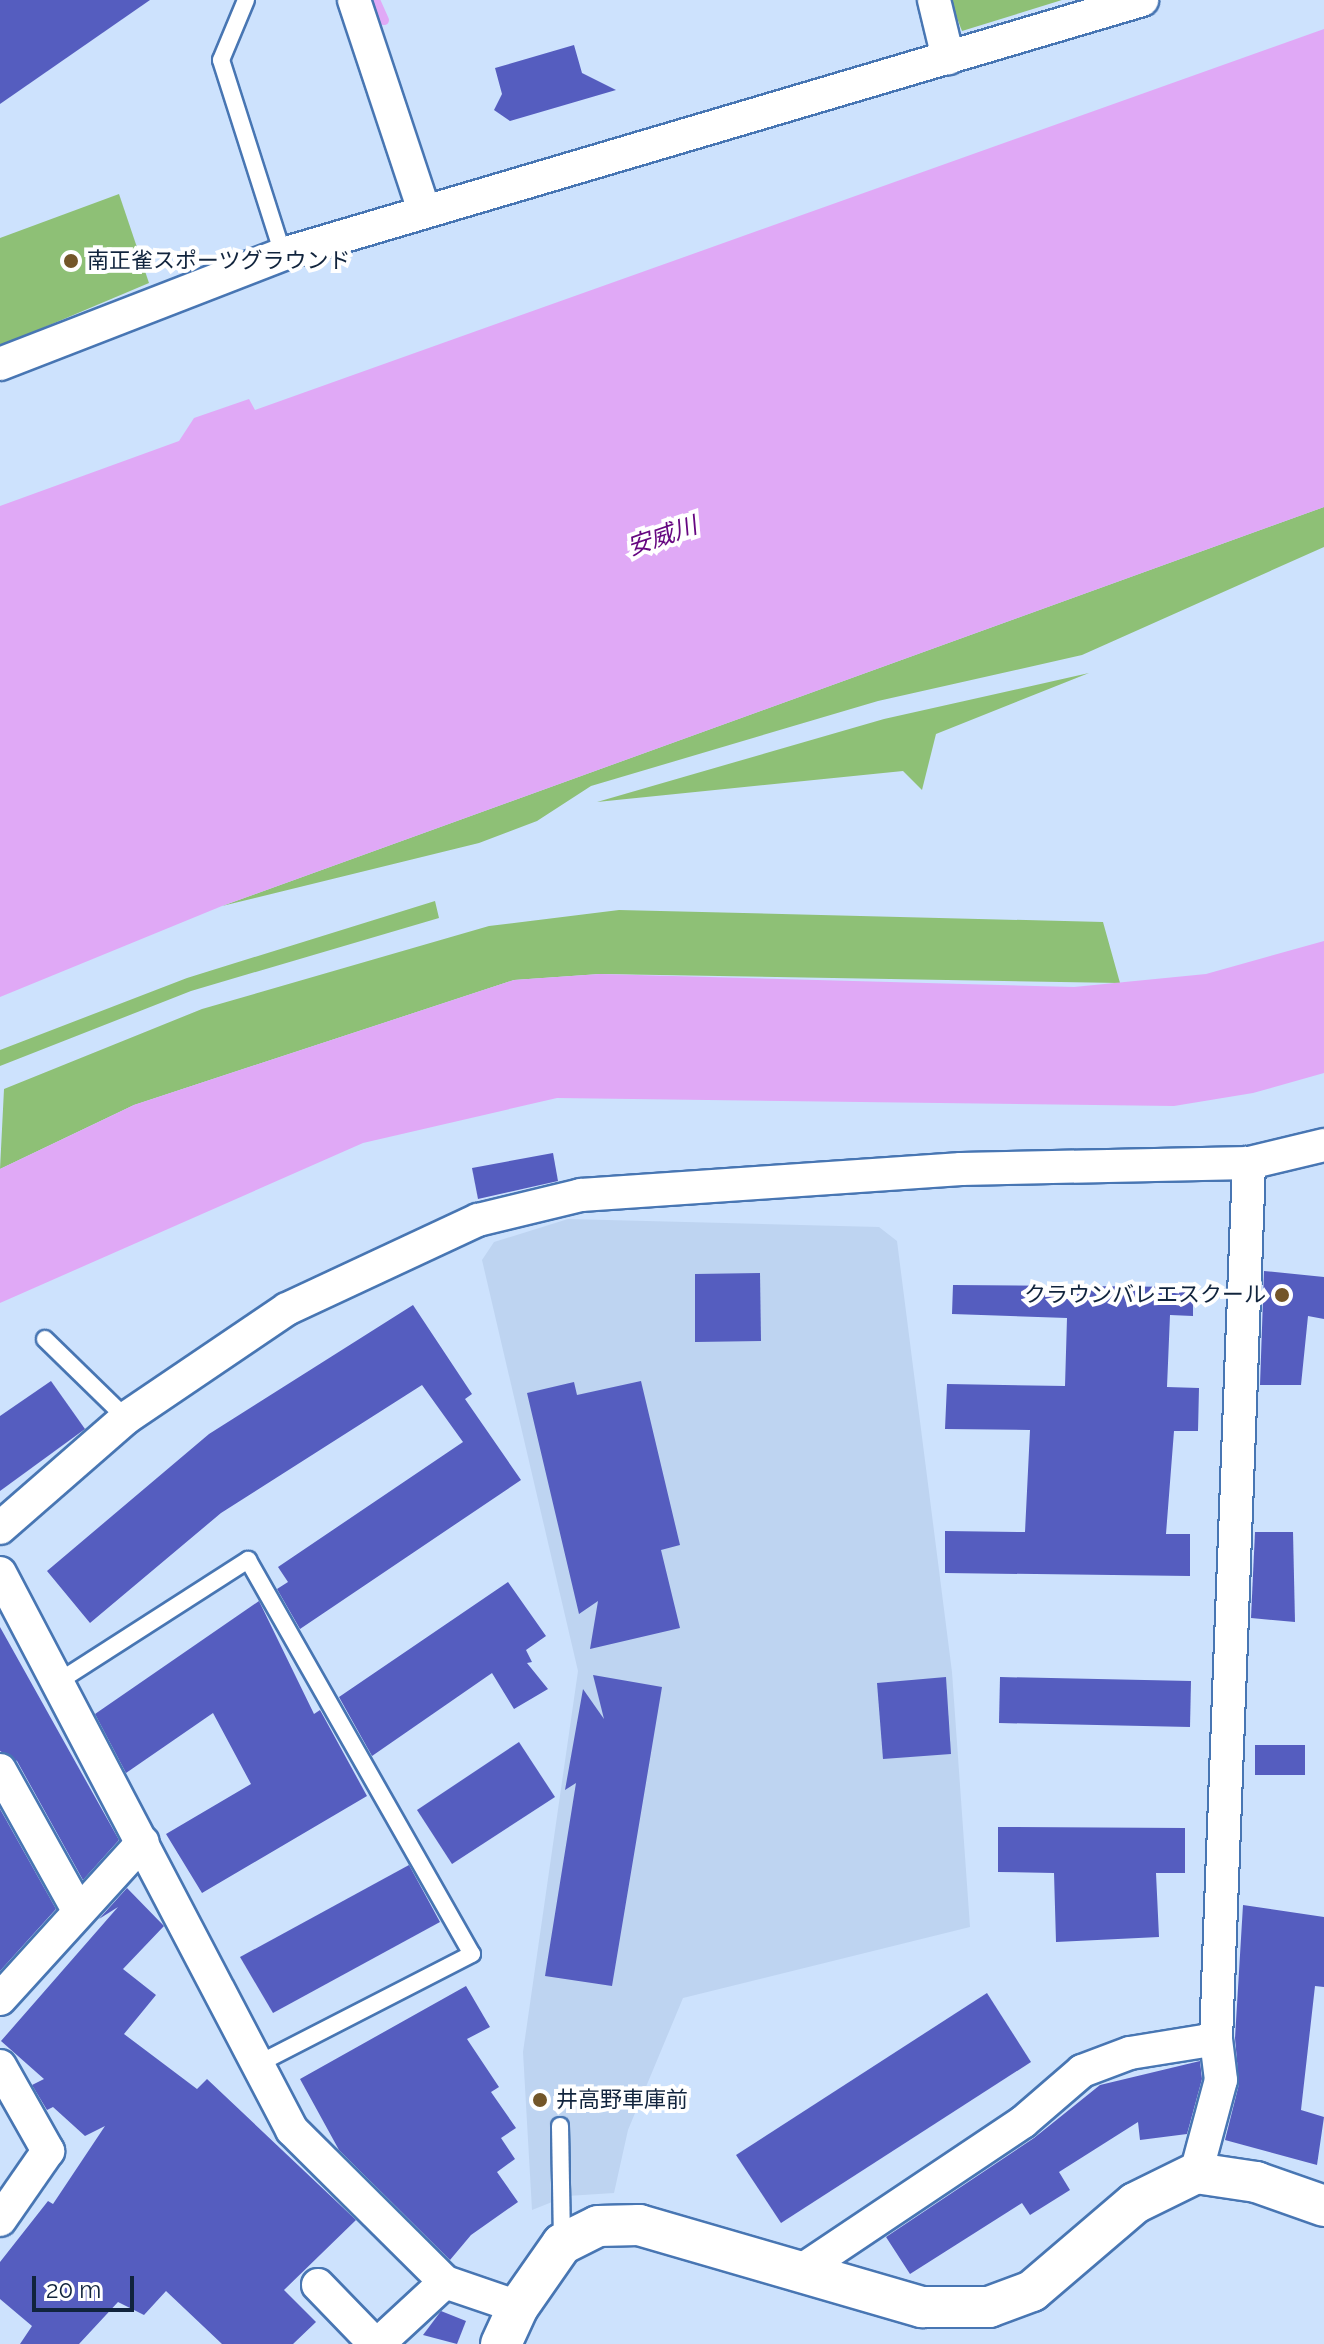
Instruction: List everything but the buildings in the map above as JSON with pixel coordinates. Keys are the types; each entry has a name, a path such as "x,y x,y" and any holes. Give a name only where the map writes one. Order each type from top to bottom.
{"street":[{"path":"354,0 424,211"},
{"path":"934,0 948,58"},
{"path":"0,364 283,254 1142,0"},
{"path":"0,1528 126,1418 287,1309 478,1220 581,1195 961,1169 1249,1163 1316,1153"},
{"path":"1196,2173 1221,2080 1216,2039 1249,1163"},
{"path":"0,1573 292,2130 445,2282 518,2307"},
{"path":"0,1770 78,1910"},
{"path":"0,1999 143,1842"},
{"path":"802,2270 1023,2122 1082,2071 1130,2053 1216,2039"},
{"path":"0,2066 48,2151 0,2220"},
{"path":"501,2344 518,2307 562,2244 598,2226 639,2225 922,2307 989,2307 1032,2291 1135,2203 1196,2173 1256,2182 1324,2206"},
{"path":"318,2285 376,2344 445,2282"}],"lane":[{"path":"246,0 221,60 283,254"},
{"path":"45,1339 126,1418"},
{"path":"58,1682 248,1560 472,1954 258,2064"},
{"path":"560,2126 562,2244"}],"shaded area":[{"path":"568,1219 879,1227 897,1241 952,1672 970,1927 683,1998 628,2130 614,2193 567,2196 532,2210 523,2052 578,1671 482,1260 494,1242"}],"green space":[{"path":"950,0 1062,0 962,31"},
{"name":"南正雀スポーツグラウンド","path":"119,194 149,283 0,346 0,238"},
{"path":"1324,507 1324,547 1082,655 878,701 591,786 537,821 479,843 222,906"},
{"path":"1089,673 936,734 922,790 903,771 597,802 884,719"},
{"path":"435,901 439,918 191,991 0,1066 0,1050 187,978"},
{"path":"619,910 1103,922 1120,983 600,974 514,980 134,1105 0,1169 4,1089 202,1009 489,926"}],"water":[{"name":"安威川","path":"1324,29 1324,507 222,906 0,997 0,506 179,441 194,418 249,399 255,410"},
{"path":"1324,941 1324,1073 1253,1093 1174,1106 557,1098 363,1143 0,1303 0,1169 134,1105 514,980 600,974 1074,987 1206,974"}],"waterway":[{"path":"375,0 384,20"}],"place":[{"name":"南正雀スポーツグラウンド","path":"71,261"},
{"name":"クラウンバレエスクール","path":"1282,1295"},
{"name":"井高野車庫前","path":"540,2100"}]}
